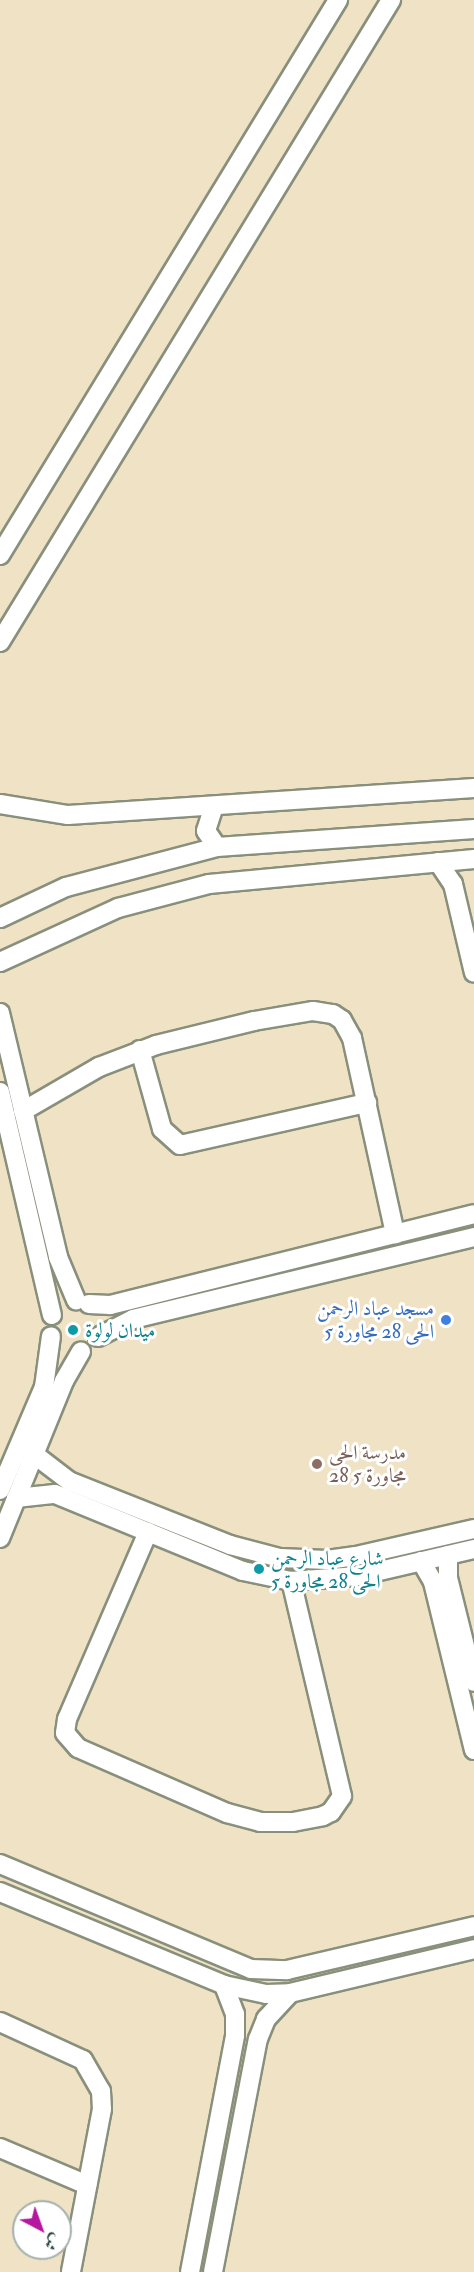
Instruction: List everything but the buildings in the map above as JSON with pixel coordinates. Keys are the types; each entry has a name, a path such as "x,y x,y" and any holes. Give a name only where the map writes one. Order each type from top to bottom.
{"street":[{"path":"0,555 338,0"},
{"path":"0,642 391,0"},
{"path":"0,804 68,815 474,788"},
{"path":"214,806 206,831 218,848"},
{"path":"0,918 66,886 218,848 474,829"},
{"path":"0,962 118,908 209,884 474,859"},
{"path":"438,862 453,884 474,973"},
{"path":"23,1111 59,1087 140,1050 254,1021 323,1011 333,1014 348,1028 367,1103 394,1234"},
{"path":"0,1013 58,1257 82,1302 101,1323 98,1337"},
{"path":"140,1050 162,1129 180,1145 367,1103"},
{"path":"0,1092 52,1315 44,1388 8,1494 0,1538"},
{"path":"52,1315 62,1304 82,1302 110,1305 474,1214"},
{"path":"8,1494 35,1455 64,1381 81,1351 98,1337 133,1319 474,1237"},
{"path":"51,1336 67,1351 81,1351"},
{"path":"35,1455 69,1481 230,1545 280,1558 327,1560 356,1556 474,1529"},
{"path":"8,1494 55,1494 243,1571 291,1581 325,1581 474,1549"},
{"path":"148,1532 67,1719 65,1734 78,1748 228,1813 260,1822 293,1822 323,1816 332,1812 342,1796 291,1581"},
{"path":"448,1555 448,1578 474,1682"},
{"path":"421,1561 433,1582 474,1750"},
{"path":"0,1864 233,1964 269,1971 287,1970 474,1926"},
{"path":"0,1892 224,1985 266,1994 290,1993 474,1949"},
{"path":"114,1939 123,1917"},
{"path":"190,2272 235,2035 235,2014 224,1985"},
{"path":"213,2272 258,2039 266,2019 290,1993"},
{"path":"0,2022 68,2051 95,2074 101,2091 102,2109 70,2272"},
{"path":"0,2148 87,2185"}],"place":[{"name":"مسجد عباد الرحمن الحى 28 مجاورة 5","path":"446,1320"},
{"name":"ميدان لولوة","path":"73,1330"},
{"name":"مدرسة الحى 28 مجاورة 5","path":"317,1464"},
{"name":"شارع عباد الرحمن الحى 28 مجاورة 5","path":"259,1569"}]}
